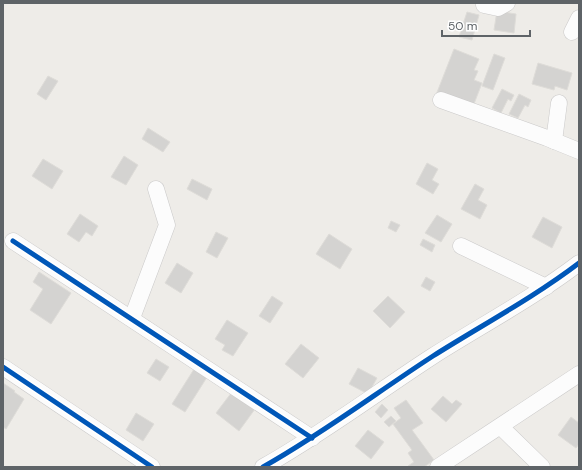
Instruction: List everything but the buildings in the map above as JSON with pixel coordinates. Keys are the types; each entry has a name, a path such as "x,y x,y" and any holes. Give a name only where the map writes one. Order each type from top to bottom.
{"street":[{"path":"484,5 498,8 507,3"},
{"path":"441,100 579,151"},
{"path":"554,141 558,103"},
{"path":"132,318 167,225 156,189"},
{"path":"13,241 312,438"},
{"path":"461,246 546,287"},
{"path":"263,467 312,438 434,356 546,287 579,263"},
{"path":"3,368 152,467"},
{"path":"438,467 501,427 579,374"},
{"path":"501,427 542,467"}],"cycle path":[{"path":"13,241 312,438"},
{"path":"263,467 328,427 433,356 544,288 579,263"},
{"path":"3,367 152,467"}]}
